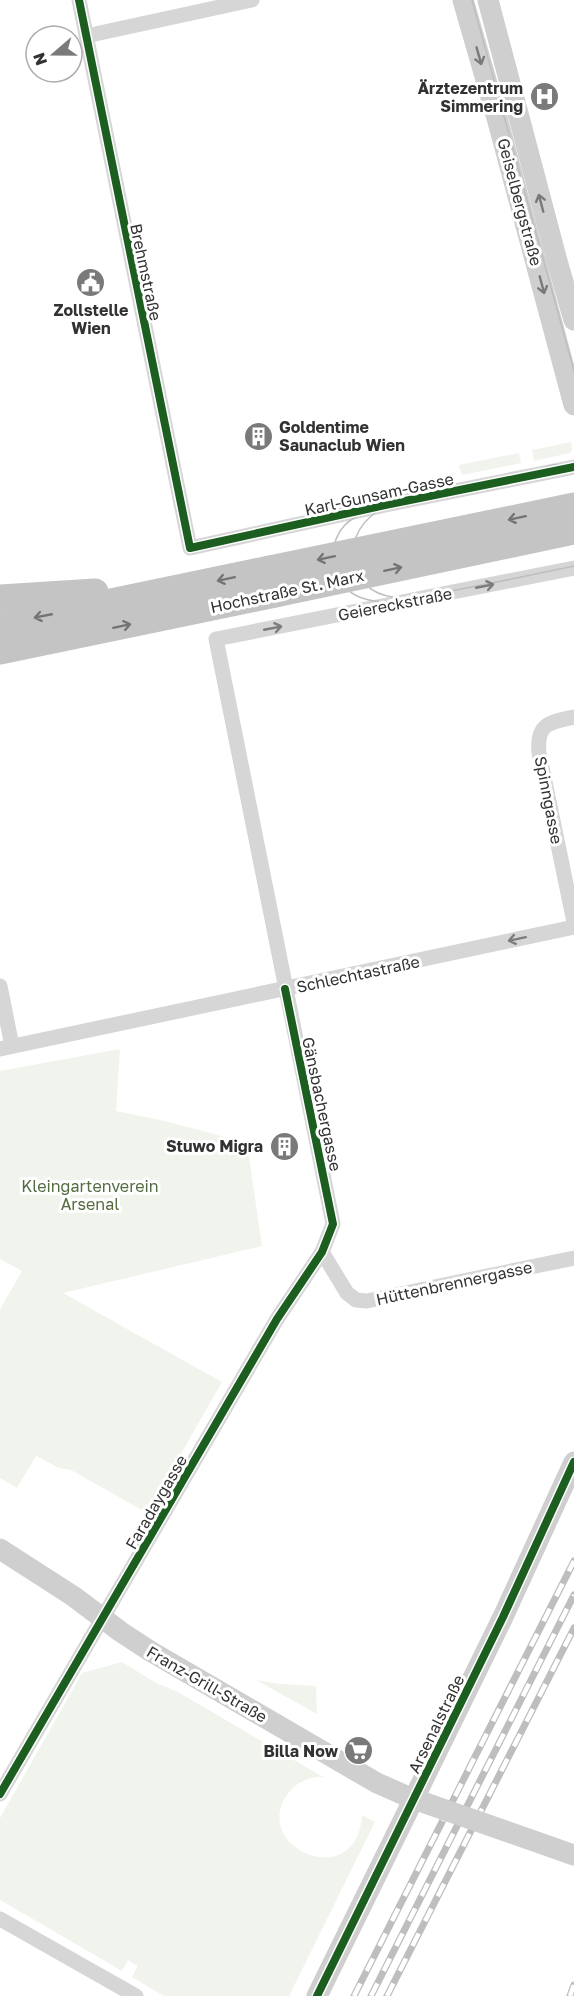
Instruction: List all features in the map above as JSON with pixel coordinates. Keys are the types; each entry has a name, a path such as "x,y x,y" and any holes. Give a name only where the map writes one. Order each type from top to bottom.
{"highway":[{"name":"Hochstraße St. Marx","path":"0,625 574,506"},
{"name":"Hochstraße St. Marx","path":"0,651 574,531"},
{"path":"0,597 183,588"}],"main road":[{"name":"Geiselbergstraße","path":"463,0 574,405"},
{"name":"Geiselbergstraße","path":"488,0 556,261 574,320"},
{"name":"Arsenalstraße","path":"317,1996 498,1627 574,1462"},
{"name":"Franz-Grill-Straße","path":"0,1549 73,1596 150,1651 377,1783 424,1803 574,1855"}],"street":[{"name":"Brehmstraße","path":"79,0 190,548"},
{"path":"86,36 252,0"},
{"name":"Karl-Gunsam-Gasse","path":"190,548 574,467"},
{"name":"Geiereckstraße","path":"216,639 567,570"},
{"name":"Gänsbachergasse","path":"216,639 333,1224"},
{"name":"Spinngasse","path":"574,717 549,724 542,730 538,740 539,753 568,869 574,922"},
{"name":"Schlechtastraße","path":"6,1048 574,927"},
{"path":"0,986 6,1048"},
{"name":"Faradaygasse","path":"0,1794 277,1319 322,1252 333,1224"},
{"name":"Hüttenbrennergasse","path":"322,1252 348,1293 356,1300 367,1301 574,1258"},
{"path":"0,1919 136,1996"}],"green space":[{"path":"571,442 570,453 534,461 532,450"},
{"path":"519,453 521,463 462,475 459,465"},
{"name":"Kleingartenverein Arsenal","path":"120,1049 116,1111 165,1121 247,1143 262,1246 63,1293 222,1382 147,1513 71,1470 59,1468 36,1456 17,1488 0,1478 0,1309 22,1271 0,1259 0,1071"},
{"path":"122,1662 323,1777 305,1780 297,1785 290,1791 280,1811 282,1829 292,1844 307,1854 325,1858 342,1853 356,1839 362,1815 375,1822 289,1996 164,1996 132,1977 138,1966 128,1960 122,1971 0,1900 0,1818 82,1673"},
{"path":"256,1680 316,1686 317,1714"}],"tram line":[{"path":"472,0 574,371"},
{"path":"574,464 553,465 519,477 371,509 353,518 344,526 338,535 333,556 338,577 352,593 362,598 386,602 412,600 574,566"},
{"path":"375,513 364,524 357,536 353,549 354,562 358,574 366,585 378,593 393,597"}],"railway":[{"path":"354,1996 574,1561"},
{"path":"371,1996 574,1595"},
{"path":"387,1996 574,1628"},
{"path":"570,1996 574,1985"}],"cycle path":[{"path":"79,0 190,548 574,467"},
{"path":"0,1794 277,1319 322,1252 333,1224 285,989"},
{"path":"317,1996 503,1617 574,1462"}],"place":[{"name":"Ärztezentrum Simmering","path":"544,97"},
{"name":"Zollstelle Wien","path":"91,282"},
{"name":"Goldentime Saunaclub Wien","path":"258,436"},
{"name":"Stuwo Migra","path":"284,1146"},
{"name":"Billa Now","path":"359,1751"}]}
